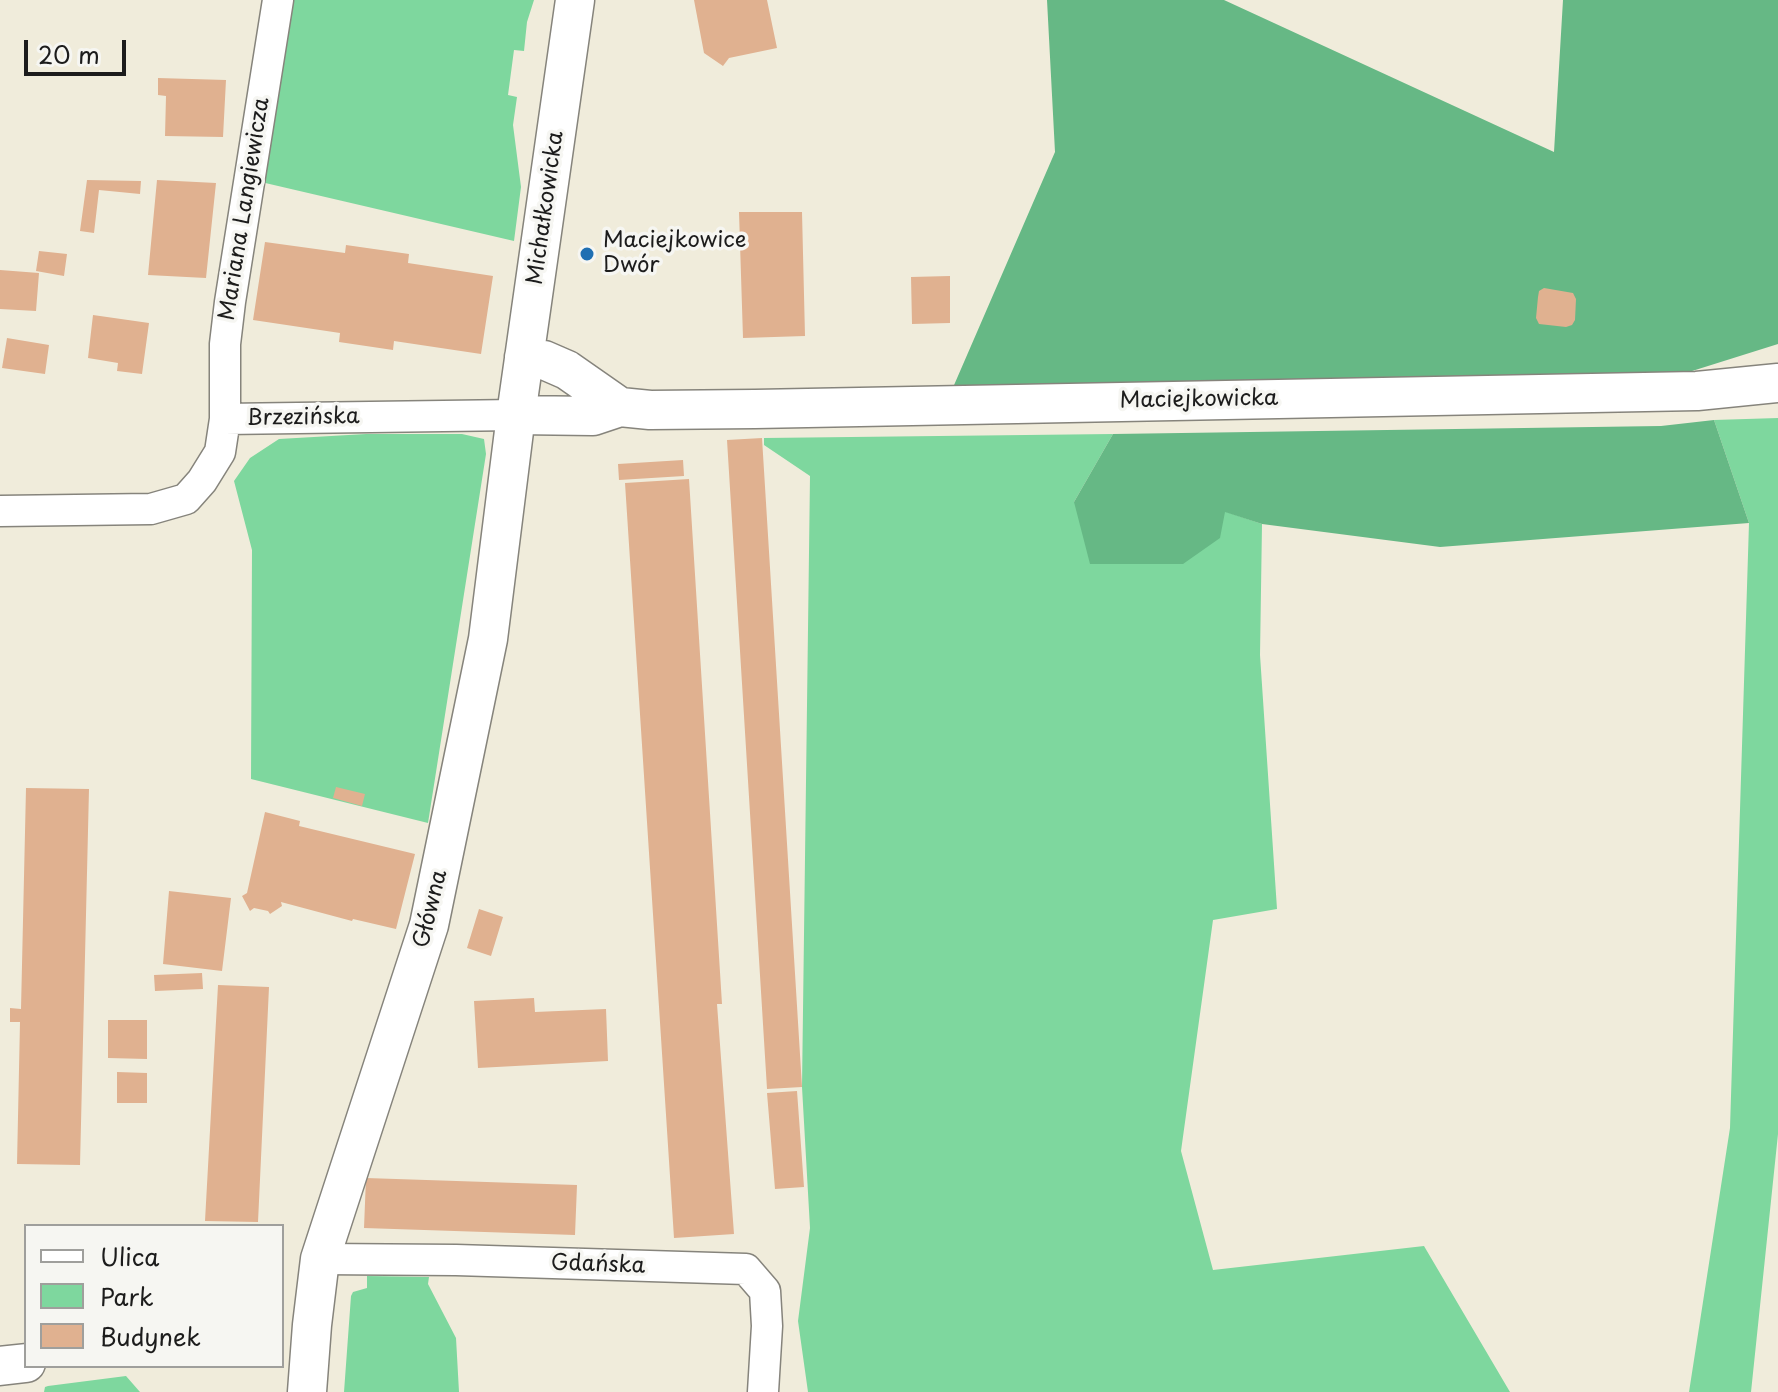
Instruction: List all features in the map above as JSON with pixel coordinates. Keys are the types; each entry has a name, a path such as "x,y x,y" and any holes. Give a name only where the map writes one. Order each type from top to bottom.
{"street":[{"name":"Mariana Langiewicza","path":"225,419 225,344 230,302 278,0"},
{"name":"Michałkowicka","path":"516,415 575,0"},
{"path":"524,357 544,360 567,370 620,407"},
{"name":"Maciejkowicka","path":"516,415 593,416 620,407 650,410 740,409 1710,390 1778,383"},
{"name":"Brzezińska","path":"0,511 121,511 151,509 186,499 202,481 220,452 225,419 516,415"},
{"name":"Główna","path":"307,1392 297,1327 429,925 488,639 516,415"},
{"name":"Gdańska","path":"320,1259 746,1269 765,1291 767,1326 763,1392"},
{"path":"0,1366 24,1363"}],"green space":[{"path":"294,0 534,0 527,22 524,51 514,50 508,95 517,97 513,125 521,187 514,241 261,182"},
{"path":"1047,0 1224,0 1554,152 1563,0 1778,0 1778,344 1673,377 948,399 1055,152"},
{"path":"1778,418 1778,1134 1751,1392 1689,1392 1730,1128 1749,523 1714,420"},
{"path":"1714,420 1749,523 1440,547 1262,524 1225,512 1220,538 1183,564 1090,564 1074,502 1113,434 1661,426"},
{"path":"366,434 462,434 484,439 486,454 428,823 251,779 252,550 234,481 250,458 279,439"},
{"path":"1113,434 1074,502 1224,511 1262,524 1260,655 1277,909 1213,920 1181,1151 1213,1270 1424,1246 1510,1392 808,1392 798,1321 810,1228 802,1087 810,476 764,445 764,438"},
{"path":"367,1276 429,1277 428,1284 456,1338 459,1392 344,1392 351,1296 353,1292 367,1288"},
{"path":"126,1376 140,1392 44,1392 48,1386"}],"building":[{"path":"694,0 767,0 777,48 729,58 723,66 704,53"},
{"path":"158,78 226,80 223,137 165,136 166,96 158,95"},
{"path":"87,180 141,181 140,194 99,190 94,233 80,231"},
{"path":"157,180 216,183 206,278 148,275"},
{"path":"739,212 802,212 805,336 743,338"},
{"path":"265,242 345,253 346,245 409,254 408,263 493,276 481,354 394,341 393,350 339,342 340,333 253,320"},
{"path":"39,251 67,254 64,276 36,271"},
{"path":"0,270 39,273 36,311 0,309"},
{"path":"950,276 950,323 912,324 911,277"},
{"path":"1544,288 1573,293 1576,299 1572,325 1539,324 1536,318 1538,297 1539,291"},
{"path":"93,315 149,323 142,374 117,371 118,363 88,358"},
{"path":"7,338 49,345 45,374 2,368"},
{"path":"762,438 802,1087 767,1089 727,440"},
{"path":"683,460 684,476 619,480 618,464"},
{"path":"689,479 722,1004 717,1004 734,1234 674,1238 625,483"},
{"path":"336,787 365,794 362,806 333,798"},
{"path":"26,788 89,789 80,1165 17,1164 20,1022 10,1022 10,1008 21,1009"},
{"path":"265,812 300,821 299,826 415,854 396,929 281,902 282,906 270,914 254,908 250,911 242,896 247,893"},
{"path":"169,891 231,898 222,971 163,964"},
{"path":"479,909 503,917 491,956 467,948"},
{"path":"202,973 203,989 155,991 154,975"},
{"path":"218,985 269,987 258,1222 205,1221"},
{"path":"534,998 535,1012 606,1009 608,1061 478,1068 474,1001"},
{"path":"108,1020 147,1020 147,1059 108,1058"},
{"path":"117,1072 147,1073 147,1103 117,1103"},
{"path":"797,1091 804,1187 775,1189 767,1093"},
{"path":"366,1178 577,1185 575,1235 364,1228"}],"place":[{"name":"Maciejkowice Dwór","path":"587,254"}]}
